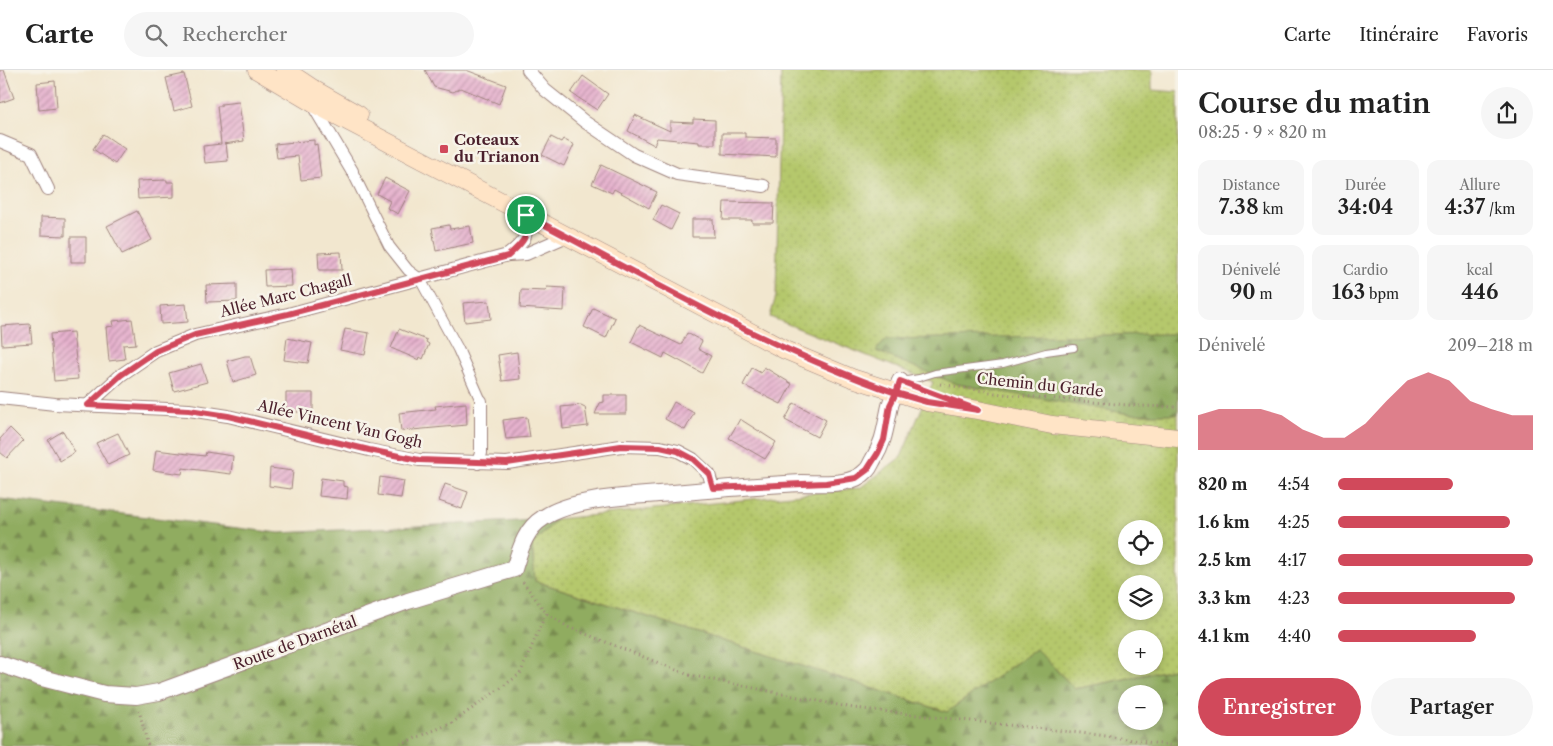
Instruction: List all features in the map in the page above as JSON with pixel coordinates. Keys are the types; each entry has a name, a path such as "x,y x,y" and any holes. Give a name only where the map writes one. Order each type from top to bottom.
{"main road":[{"path":"258,70 311,102 785,350 852,378 898,387 978,410 1052,425 1178,438"},
{"path":"285,70 323,94 422,150 790,342 898,387"}],"street":[{"path":"528,70 545,90 585,122 634,155 677,174 764,186"},
{"path":"311,102 352,171 390,246 408,270 420,279 458,349 481,401 481,453 478,463"},
{"path":"0,141 30,154 48,189"},
{"path":"508,256 526,238 528,230 526,215"},
{"name":"Allée Marc Chagall","path":"88,405 121,375 156,351 195,335 288,314 508,256 526,254 567,236"},
{"path":"514,569 520,548 530,530 543,518 557,510 595,501 647,495 713,488 826,483 856,478 867,470 884,440 890,405 898,387"},
{"name":"Allée Vincent Van Gogh","path":"0,398 55,404 189,410 228,416 419,460 507,463 621,446 660,447 678,451 693,459 709,474 713,488"},
{"name":"Route de Darnétal","path":"0,664 38,677 104,694 136,696 168,689 408,601 514,569"}],"lane":[{"path":"898,387 935,373 1003,364 1046,352 1074,348"}],"path":[{"name":"Chemin du Garde","path":"935,383 1002,394 1139,406 1178,407"},
{"path":"514,569 546,613 568,627 689,675 853,708 1100,735 1174,746"},
{"path":"396,746 452,724 520,674 546,613"},
{"path":"136,696 148,746"}],"green space":[{"path":"781,70 1152,70 1152,90 1178,92 1178,668 1163,671 1163,630 1118,630 1118,675 1144,675 1075,689 1036,649 947,712 535,581 532,545 557,519 860,488 901,457 933,382 770,317 776,296"},
{"path":"1178,334 1178,414 1130,414 956,384 876,351 886,339"},
{"path":"0,499 279,533 557,519 532,545 535,581 947,712 1036,649 1075,689 1144,675 1163,675 1163,671 1178,668 1178,746 0,746"}],"building":[{"path":"0,70 4,70 14,98 0,103"},
{"path":"425,70 466,70 506,85 499,104 461,88 453,92 434,87"},
{"path":"184,74 192,106 174,111 166,78"},
{"path":"583,76 608,94 597,110 571,93"},
{"path":"55,81 57,108 39,110 37,83"},
{"path":"239,102 244,141 226,144 228,161 205,163 203,146 221,144 217,106"},
{"path":"635,115 670,131 670,122 693,123 693,119 715,120 715,144 699,144 699,142 657,138 654,145 628,131"},
{"path":"722,133 745,133 745,137 776,138 776,157 722,154"},
{"path":"103,134 125,149 115,164 93,149"},
{"path":"551,137 561,142 563,139 574,145 564,166 542,155"},
{"path":"314,140 314,145 317,144 321,178 301,180 298,156 277,158 275,144"},
{"path":"601,165 657,192 649,208 614,189 612,193 592,184"},
{"path":"385,178 410,191 398,214 387,208 390,201 377,194"},
{"path":"167,180 167,182 174,182 174,197 138,199 137,181"},
{"path":"724,202 774,203 773,223 752,223 752,220 723,220"},
{"path":"661,205 679,214 671,230 653,220"},
{"path":"137,211 152,240 122,254 107,226"},
{"path":"41,217 65,218 65,236 41,235"},
{"path":"692,219 713,219 714,237 692,237"},
{"path":"449,225 450,229 470,226 473,243 436,251 432,228"},
{"path":"71,237 86,237 86,262 71,262"},
{"path":"341,252 342,270 319,270 318,253"},
{"path":"291,269 292,286 265,287 264,270"},
{"path":"237,284 237,301 207,302 206,285"},
{"path":"547,287 565,288 564,311 520,308 521,290 546,291"},
{"path":"489,301 491,319 465,322 463,303"},
{"path":"186,304 188,322 161,324 160,306"},
{"path":"593,308 615,318 606,338 584,327"},
{"path":"132,319 136,344 123,345 125,359 109,361 106,327 114,326 113,321"},
{"path":"30,324 32,343 2,345 1,326"},
{"path":"639,325 681,345 687,333 702,341 698,349 711,356 702,373 665,353 663,358 631,342"},
{"path":"345,329 369,333 365,355 340,350"},
{"path":"399,329 427,340 426,342 429,344 423,359 420,357 419,360 391,348"},
{"path":"73,332 78,379 54,381 50,334"},
{"path":"287,338 312,343 308,363 284,360"},
{"path":"517,352 520,379 502,381 498,355"},
{"path":"250,356 256,375 233,382 227,361"},
{"path":"201,364 207,382 174,391 169,373"},
{"path":"764,367 792,384 781,404 743,385 752,368 761,373"},
{"path":"286,393 313,393 313,412 286,412"},
{"path":"604,395 626,395 626,414 595,414 600,403 604,402"},
{"path":"674,402 694,413 685,430 665,419"},
{"path":"466,403 467,425 401,431 399,413 436,409 435,406"},
{"path":"794,403 826,420 817,437 785,420"},
{"path":"581,405 585,407 588,426 563,429 561,407"},
{"path":"527,417 530,437 506,439 503,420"},
{"path":"740,419 776,442 765,459 729,438"},
{"path":"10,428 23,441 7,458 0,452 0,439"},
{"path":"63,431 75,452 60,461 48,440"},
{"path":"118,433 129,455 108,465 96,443"},
{"path":"156,450 205,456 206,452 233,456 231,474 183,468 182,474 153,470"},
{"path":"270,468 293,471 291,489 269,486"},
{"path":"380,477 404,481 401,498 378,495"},
{"path":"321,478 343,481 343,486 348,487 347,499 319,496"},
{"path":"445,484 468,492 462,509 439,501"}],"place":[{"name":"Coteaux du Trianon","path":"444,149"}],"route":[{"path":"526,215 528,230 526,238 508,256 288,314 195,335 156,351 121,375 88,405 189,410 228,416 419,460 507,463 621,446 660,447 678,451 693,459 709,474 713,488 826,483 856,478 867,470 878,453 884,440 890,405 896,393 927,402 978,410 900,381 896,393 852,378 785,350 526,215"}]}
